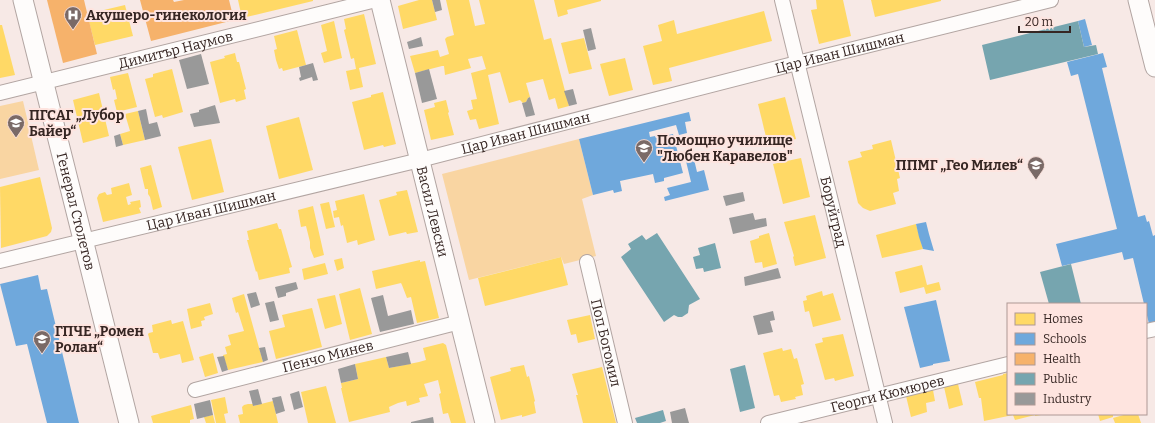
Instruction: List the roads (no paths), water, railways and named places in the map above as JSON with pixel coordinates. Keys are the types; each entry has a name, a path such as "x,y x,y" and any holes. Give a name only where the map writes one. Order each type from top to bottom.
{"street":[{"name":"Генерал Столетов","path":"23,0 128,423"},
{"name":"Димитър Наумов","path":"0,93 376,0"},
{"name":"Васил Левски","path":"380,0 486,423"},
{"name":"Боруйград","path":"782,0 886,423"},
{"name":"Цар Иван Шишман","path":"0,261 420,160 797,63 1051,0"},
{"path":"1138,0 1155,67"},
{"name":"Поп Богомил","path":"587,262 625,423"},
{"name":"Пенчо Минев","path":"195,390 460,322"},
{"name":"Георги Кюмюрев","path":"768,423 1007,364"}],"place":[{"name":"Акушеро-гинекология","path":"73,30"},
{"name":"ПГСАГ „Лубор Байер“","path":"16,138"},
{"name":"Помощно училище \"Любен Каравелов\"","path":"644,163"},
{"name":"ППМГ „Гео Милев“","path":"1036,180"},
{"name":"ГПЧЕ „Ромен Ролан“","path":"42,354"}]}
